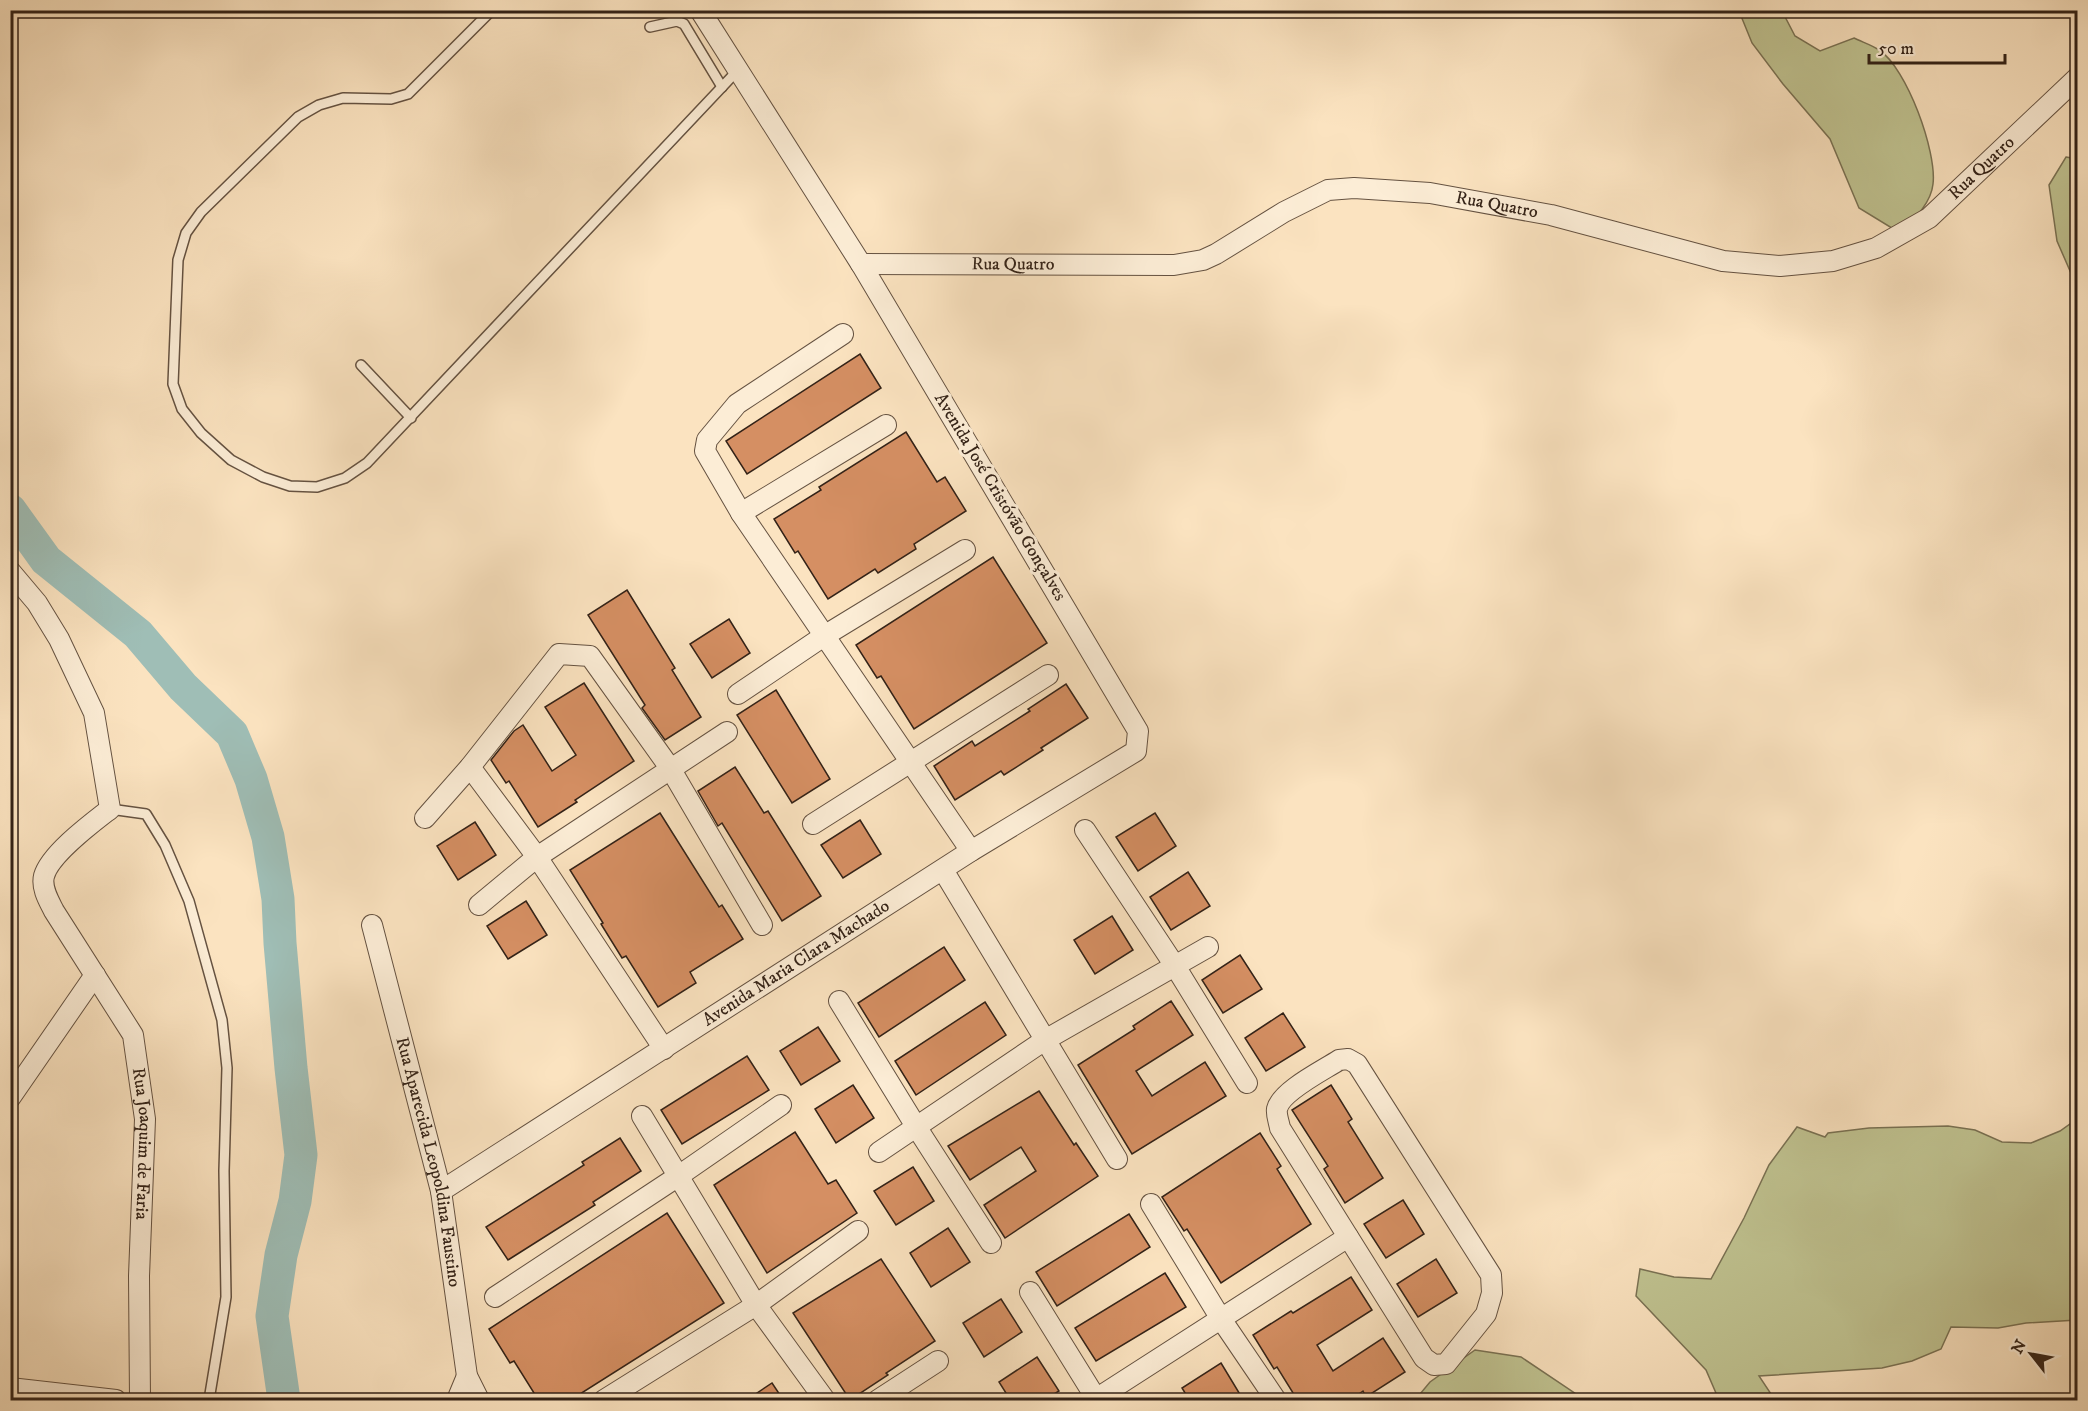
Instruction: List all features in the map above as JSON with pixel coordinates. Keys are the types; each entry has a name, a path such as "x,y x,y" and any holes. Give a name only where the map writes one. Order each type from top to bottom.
{"street":[{"name":"Avenida José Cristóvão Gonçalves","path":"700,10 861,264 1138,731"},
{"name":"Rua Quatro","path":"861,264 1184,264 1203,260 1216,254 1284,212 1328,190 1354,188 1431,193 1551,215 1723,261 1780,266 1833,261 1876,248 1929,218 2078,77"},
{"path":"843,334 738,404 707,440 705,451 741,513 971,851"},
{"path":"741,513 886,425"},
{"path":"738,694 824,636 965,549"},
{"path":"10,571 37,603 59,639 94,713 110,809"},
{"path":"424,818 470,766 559,654 590,656 670,768 762,925"},
{"path":"813,824 1048,675"},
{"name":"Avenida Maria Clara Machado","path":"441,1191 971,851 1136,751 1138,731"},
{"path":"479,905 537,857 727,732"},
{"path":"470,766 537,857 664,1049"},
{"name":"Rua Joaquim de Faria","path":"110,809 76,836 55,857 44,876 45,893 54,912 133,1035 145,1119 140,1276 140,1401"},
{"path":"1085,830 1175,966 1248,1083"},
{"path":"943,870 1117,1159"},
{"name":"Rua Aparecida Leopoldina Faustino","path":"372,925 441,1191 467,1376 479,1401"},
{"path":"879,1152 1045,1040 1208,946"},
{"path":"10,1098 95,975"},
{"path":"839,1001 916,1128 991,1243"},
{"path":"1348,1059 1357,1064 1491,1275 1492,1293 1486,1314 1446,1364 1434,1365 1424,1358 1348,1237 1280,1128 1277,1111 1281,1101 1289,1093 1339,1060 1348,1059"},
{"path":"495,1297 677,1177 781,1105"},
{"path":"642,1116 756,1305 825,1401"},
{"path":"1151,1204 1221,1319 1276,1401"},
{"path":"604,1401 756,1305 858,1231"},
{"path":"1030,1292 1097,1400 1348,1237"},
{"path":"878,1401 938,1361"},
{"path":"457,1401 467,1376"},
{"path":"10,1388 116,1401"}],"lane":[{"path":"492,10 408,94 391,99 343,98 319,105 298,117 201,212 186,233 178,260 173,384 182,409 201,432 231,460 263,477 290,486 317,487 345,478 367,463 738,70"},
{"path":"650,27 677,21 684,24 722,87"},
{"path":"362,365 411,418"},
{"path":"110,809 146,814 165,845 189,901 222,1020 227,1068 224,1171 226,1298 209,1401"}],"green space":[{"path":"1739,11 1782,11 1795,36 1820,51 1854,38 1876,48 1890,60 1900,74 1918,112 1933,170 1932,191 1929,198 1921,211 1900,233 1859,208 1830,139 1752,43"},
{"path":"2066,157 2077,159 2077,287 2057,241 2049,185"},
{"path":"2077,1119 2077,1320 2026,1323 1998,1328 1951,1327 1941,1349 1912,1361 1882,1368 1759,1376 1775,1400 1719,1400 1706,1370 1636,1296 1640,1269 1674,1277 1711,1279 1769,1165 1797,1127 1825,1137 1828,1133 1869,1128 1948,1126 1975,1130 2002,1142 2031,1143 2060,1131"},
{"path":"1475,1350 1521,1357 1585,1400 1415,1400 1430,1382"}],"building":[{"path":"860,354 881,388 747,474 726,441"},
{"path":"906,432 937,482 945,477 966,511 914,544 916,549 878,573 875,569 828,599 798,551 795,553 774,519 821,490 819,487"},
{"path":"993,557 1047,643 914,729 881,676 877,678 856,645"},
{"path":"627,590 675,668 672,670 701,717 665,740 642,708 645,705 588,615"},
{"path":"729,619 750,653 712,678 690,644"},
{"path":"584,683 634,761 538,827 509,781 506,783 491,760 514,731 523,725 552,771 576,755 545,707"},
{"path":"1066,684 1088,718 1004,775 1001,771 955,800 934,766 972,741 975,746 1030,711 1028,709"},
{"path":"776,690 830,779 792,803 737,715"},
{"path":"735,767 764,813 768,811 821,896 782,921 722,823 718,826 698,791"},
{"path":"660,813 719,907 722,905 743,939 690,972 696,983 658,1007 626,956 622,958 570,870"},
{"path":"1155,813 1176,846 1138,871 1116,837"},
{"path":"860,820 881,854 843,878 821,845"},
{"path":"475,822 496,855 458,880 437,846"},
{"path":"1188,872 1210,906 1171,930 1150,897"},
{"path":"526,901 547,935 508,959 487,926"},
{"path":"1112,916 1133,950 1095,974 1074,940"},
{"path":"944,947 965,980 879,1037 858,1003"},
{"path":"1240,955 1262,989 1223,1013 1202,980"},
{"path":"1171,1001 1193,1035 1136,1071 1152,1096 1205,1062 1226,1096 1132,1154 1078,1065 1135,1029 1133,1026"},
{"path":"985,1002 1006,1035 916,1095 895,1061"},
{"path":"1283,1013 1305,1047 1266,1071 1245,1038"},
{"path":"818,1027 840,1061 801,1085 780,1051"},
{"path":"747,1056 769,1090 682,1144 661,1110"},
{"path":"853,1085 874,1118 836,1143 815,1109"},
{"path":"1331,1085 1352,1119 1348,1122 1383,1178 1345,1203 1324,1169 1328,1166 1292,1110"},
{"path":"1039,1091 1074,1145 1076,1143 1098,1176 1005,1238 984,1205 1036,1171 1021,1147 970,1180 948,1146"},
{"path":"795,1132 828,1184 836,1180 857,1213 767,1273 714,1185"},
{"path":"1260,1133 1281,1166 1277,1169 1311,1224 1221,1283 1187,1229 1184,1231 1162,1197"},
{"path":"620,1138 641,1171 593,1202 595,1205 508,1260 486,1227 584,1165 582,1162"},
{"path":"913,1167 934,1201 896,1225 874,1191"},
{"path":"1403,1200 1424,1234 1386,1258 1364,1224"},
{"path":"667,1213 724,1303 569,1401 539,1401 514,1361 510,1363 489,1329"},
{"path":"1129,1214 1150,1247 1057,1306 1036,1272"},
{"path":"948,1228 970,1262 931,1287 910,1253"},
{"path":"881,1259 935,1341 850,1400 793,1313"},
{"path":"1436,1259 1457,1293 1418,1317 1397,1284"},
{"path":"1165,1273 1186,1307 1096,1361 1075,1328"},
{"path":"1351,1277 1372,1310 1317,1345 1333,1371 1383,1338 1405,1372 1366,1397 1363,1391 1349,1401 1298,1401 1277,1367 1274,1369 1253,1335"},
{"path":"1001,1299 1022,1332 984,1357 963,1323"},
{"path":"1037,1357 1059,1391 1043,1401 1011,1401 999,1382"},
{"path":"1221,1363 1244,1401 1190,1401 1182,1388"},
{"path":"772,1383 784,1401 745,1401"}],"waterway":[{"path":"10,510 46,560 138,634 183,687 232,734 251,779 268,837 278,899 291,1068 301,1155 295,1201 281,1255 272,1316 284,1400"}]}
